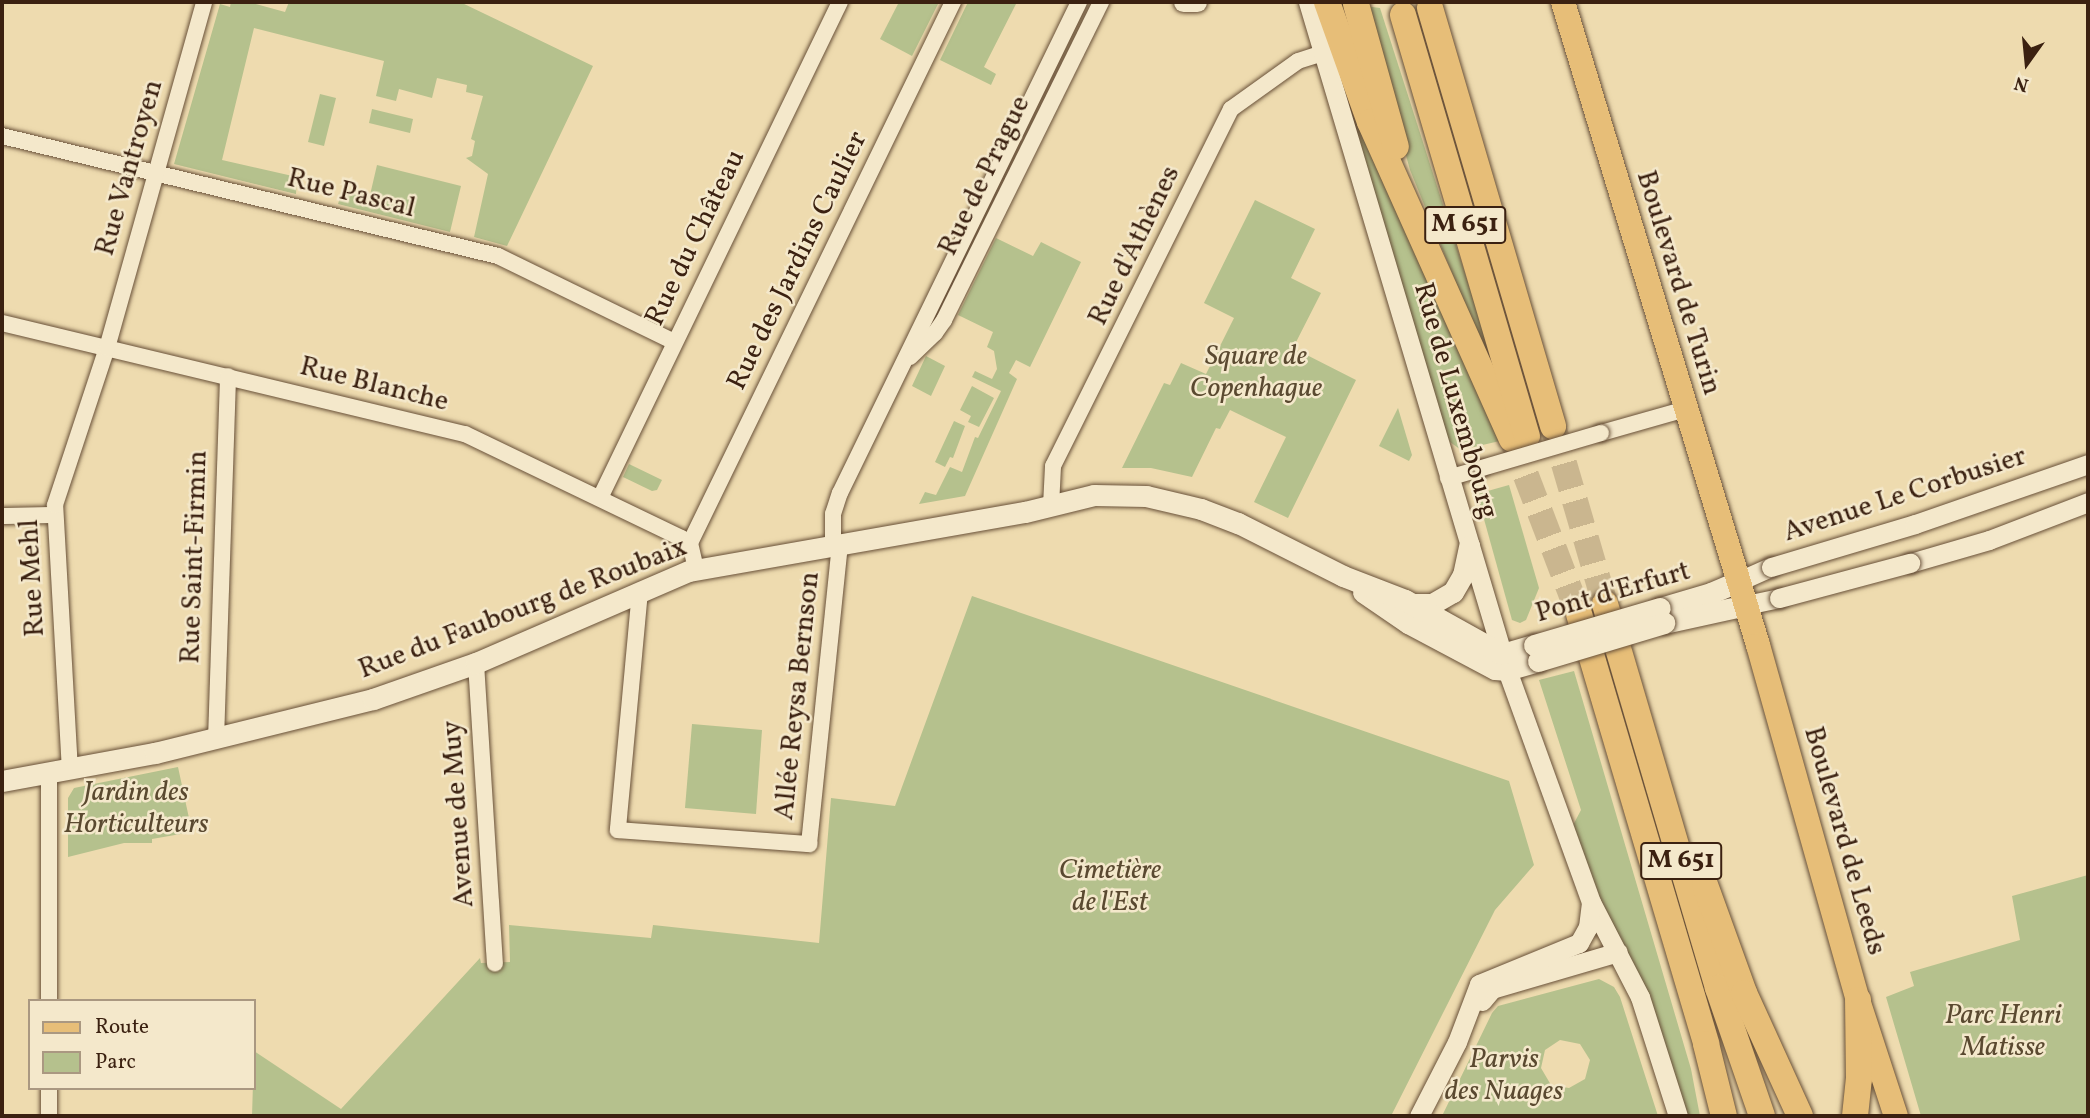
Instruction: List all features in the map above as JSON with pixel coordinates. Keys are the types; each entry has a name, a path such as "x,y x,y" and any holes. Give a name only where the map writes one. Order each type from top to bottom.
{"highway":[{"path":"1327,2 1370,122 1434,262"},
{"path":"1356,4 1400,160 1434,262"},
{"name":"M 651","path":"1430,8 1553,426"},
{"name":"M 651","path":"1403,15 1519,437 1434,262"},
{"name":"M 651","path":"1605,604 1718,988 1762,1116"},
{"name":"M 651","path":"1579,614 1668,914 1724,1116"},
{"path":"1625,671 1677,803 1744,993 1800,1116"},
{"path":"1668,914 1680,1000 1706,1116"},
{"path":"1855,1116 1859,1079 1858,1000"}],"main road":[{"name":"Boulevard de Turin","path":"1563,2 1739,581"},
{"name":"Rue du Faubourg de Roubaix","path":"2,781 71,771 216,740 373,699 476,663 696,569 1112,494 1179,502 1238,523 1343,576 1411,604 1505,662"},
{"path":"1411,604 1432,604 1454,592 1463,575 1469,546"},
{"name":"Rue du Faubourg de Roubaix","path":"1343,576 1408,623 1489,666 1505,662"},
{"name":"Boulevard de Leeds","path":"1739,581 1858,1000 1896,1116"},
{"name":"Pont d'Erfurt","path":"1505,662 1662,615 1739,581"},
{"name":"Pont d'Erfurt","path":"1662,615 1746,605"}],"street":[{"name":"Rue Vantroyen","path":"107,348 204,2"},
{"name":"Rue du Château","path":"600,498 840,2"},
{"name":"Rue des Jardins Caulier","path":"690,544 953,2"},
{"name":"Rue de Prague","path":"836,543 835,505 1079,2"},
{"name":"Rue de Prague","path":"903,364 935,333 944,320 1101,2"},
{"path":"1183,2 1197,2"},
{"name":"Rue de Luxembourg","path":"1308,2 1505,662 1591,902 1618,952 1646,1015 1678,1116"},
{"name":"Rue d'Athènes","path":"1051,506 1054,466 1231,109 1298,61 1322,53"},
{"name":"Rue Pascal","path":"2,136 498,256 674,342"},
{"name":"Rue Blanche","path":"2,323 465,434 690,544"},
{"name":"Rue Mehl","path":"71,771 54,515 107,348"},
{"name":"Rue Saint-Firmin","path":"216,740 228,376"},
{"path":"1448,478 1686,409"},
{"name":"Avenue Le Corbusier","path":"1739,581 1771,567 1915,524 2088,464"},
{"path":"1746,605 1950,552 2088,502"},
{"path":"2,516 54,515"},
{"name":"Allée Reysa Bernson","path":"640,591 618,830 809,844 836,543"},
{"path":"690,544 696,569"},
{"name":"Avenue de Muy","path":"476,663 495,963"},
{"path":"49,775 49,999"},
{"path":"1457,1042 1479,984 1579,943 1588,927 1591,902"},
{"path":"1419,1116 1457,1042 1492,989 1618,952"},
{"path":"49,1090 49,1116"}],"green space":[{"path":"231,2 249,2 285,12 289,2 460,2 593,66 507,246 474,237 488,174 466,158 472,156 475,141 471,139 483,96 466,92 467,85 437,78 432,98 399,89 396,101 376,96 384,61 254,28 222,160 297,177 296,194 174,164 220,4 230,7"},
{"path":"899,2 939,2 912,56 880,39"},
{"path":"968,2 1017,2 984,67 996,74 991,85 940,60"},
{"path":"1365,6 1380,8 1512,420 1410,170"},
{"path":"1317,7 1504,440 1461,450 1450,442 1438,417"},
{"path":"320,94 336,98 324,146 308,142"},
{"path":"372,109 413,119 410,133 369,123"},
{"path":"377,165 461,186 450,232 338,204 343,188 370,195"},
{"name":"Square de Copenhague","path":"1255,200 1315,229 1291,278 1321,293 1293,348 1356,380 1288,518 1254,502 1286,437 1230,410 1220,429 1216,428 1192,477 1151,468 1122,468 1164,383 1170,385 1181,363 1206,374 1234,318 1204,303"},
{"path":"996,238 1033,256 1041,242 1081,262 1030,367 1016,360 1009,373 1017,379 965,496 919,504 925,492 936,495 950,467 962,472 975,437 978,438 1001,391 972,377 975,371 992,379 997,369 994,351 987,347 993,332 958,315"},
{"path":"926,356 945,366 931,396 912,386"},
{"path":"972,386 994,398 979,427 968,422 971,416 960,410"},
{"path":"1398,408 1412,455 1409,461 1379,446"},
{"path":"954,421 965,426 953,458 950,457 945,467 935,462"},
{"path":"629,464 662,480 657,490 652,491 623,477"},
{"path":"1509,485 1539,588 1526,620 1520,623 1512,620 1477,494"},
{"name":"Cimetière de l'Est","path":"972,596 1509,781 1534,865 1495,910 1391,1116 252,1116 253,1090 256,1090 256,1052 341,1109 480,958 481,963 510,962 509,925 651,938 653,925 819,943 831,798 895,806"},
{"path":"1574,671 1691,1069 1700,1116 1685,1116 1651,1001 1596,891 1571,829 1581,810 1539,680"},
{"path":"692,724 762,730 756,814 685,808"},
{"name":"Jardin des Horticulteurs","path":"178,767 192,832 152,839 152,843 124,843 68,857 68,798 74,788"},
{"name":"Parc Henri Matisse","path":"2088,875 2088,1116 1921,1116 1886,997 1914,986 1910,972 2020,940 2012,896"},
{"name":"Parvis des Nuages","path":"1599,979 1614,987 1620,997 1658,1116 1442,1116 1492,1013 1498,1006","holes":["1560,1040 1580,1044 1590,1060 1585,1079 1569,1088 1551,1085 1541,1068 1545,1050"]}],"tunnel":[{"path":"1553,426 1605,604"},
{"path":"1512,439 1579,614"}]}
